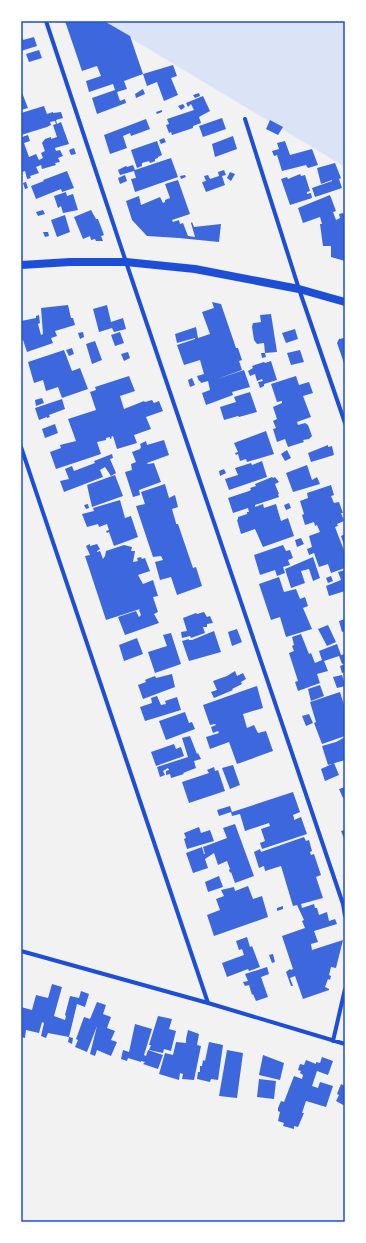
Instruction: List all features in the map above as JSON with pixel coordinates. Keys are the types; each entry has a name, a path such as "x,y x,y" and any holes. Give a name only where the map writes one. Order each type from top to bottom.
{"main road":[{"path":"21,265 70,262 126,262 195,269 299,289 345,302"}],"street":[{"path":"46,21 340,896 345,916"},
{"path":"245,119 299,289 345,423"},
{"path":"21,447 208,1003"},
{"path":"21,951 208,1003 345,1044"},
{"path":"333,1040 345,989"}],"shaded area":[{"path":"102,21 345,21 345,167"}],"building":[{"path":"65,21 104,21 130,36 143,74 124,81 127,89 117,92 120,101 125,99 126,103 97,114 92,98 115,90 113,84 89,92 86,81 101,76 97,66 82,71"},
{"path":"21,35 23,40 34,37 37,46 21,51"},
{"path":"39,50 42,58 29,62 26,54"},
{"path":"173,65 177,76 171,78 178,95 164,101 157,82 147,86 143,74"},
{"path":"143,89 145,94 136,98 135,94"},
{"path":"21,90 28,108 21,110"},
{"path":"199,93 200,96 195,98 193,95"},
{"path":"203,96 210,111 199,117 201,123 193,126 193,128 172,135 171,132 169,133 166,125 169,124 167,119 194,110 191,104 188,107 186,103"},
{"path":"183,104 185,107 181,110 178,106"},
{"path":"44,106 47,114 61,112 63,118 56,120 57,124 61,122 69,144 55,148 56,151 60,150 63,156 58,158 60,162 55,163 56,165 42,169 41,165 36,167 39,173 30,176 31,178 27,179 25,171 22,172 21,168 21,135 21,113","holes":["55,121 56,124 53,125 57,137 45,139 42,143 45,151 41,153 43,158 39,160 36,154 29,157 24,143 30,141 28,135 22,137 21,135 51,125 50,122"]},
{"path":"162,110 162,112 157,114 156,112"},
{"path":"222,118 226,129 203,137 199,126"},
{"path":"146,119 150,129 131,136 130,133 123,136 127,148 110,154 104,135"},
{"path":"270,120 283,127 278,135 266,129"},
{"path":"233,136 237,149 215,157 212,144"},
{"path":"164,138 166,142 161,144 159,140"},
{"path":"157,141 162,155 153,162 150,163 149,161 142,163 142,166 137,168 131,150"},
{"path":"285,141 290,155 312,149 318,165 308,168 306,165 282,171 277,155 274,156 272,151 279,149 277,143"},
{"path":"74,148 76,154 71,155 69,150"},
{"path":"171,158 178,177 135,192 131,179 136,178 134,171 120,175 118,170 126,166 133,165 135,170"},
{"path":"335,163 341,178 339,179 342,188 315,197 312,188 332,181 321,184 317,168"},
{"path":"224,170 226,175 222,176 225,185 206,192 202,182 206,181 204,176 208,175 210,179 219,176 218,172"},
{"path":"67,171 74,188 62,192 61,189 36,199 31,186"},
{"path":"230,172 235,174 231,181 227,178"},
{"path":"300,174 301,176 305,175 310,191 307,192 307,194 311,193 312,198 290,205 281,179 287,177 288,179"},
{"path":"125,175 127,181 120,184 118,178"},
{"path":"185,175 186,177 181,179 180,176"},
{"path":"178,180 190,214 172,220 173,222 179,220 180,224 183,223 188,236 195,237 192,222 194,227 221,224 219,242 147,236 132,220 126,201 139,196 141,205 160,197 163,203 165,200 170,198 165,184"},
{"path":"26,182 28,188 25,189 23,183"},
{"path":"66,192 67,196 73,194 78,210 63,213 61,206 58,208 54,196"},
{"path":"330,195 336,211 333,212 336,220 340,218 339,214 343,213 345,217 345,261 331,257 331,246 323,246 320,224 322,224 320,217 303,223 298,208"},
{"path":"43,210 45,214 38,216 36,212"},
{"path":"91,210 96,219 98,219 104,235 101,236 103,241 96,241 95,239 91,240 90,236 83,239 74,217"},
{"path":"65,215 70,232 57,237 51,220"},
{"path":"43,232 48,232 49,236 45,237"},
{"path":"212,302 221,304 236,348 238,348 242,360 239,361 242,370 217,379 244,370 250,387 232,392 233,395 206,405 202,393 210,390 208,381 201,383 197,376 204,374 200,360 184,365 177,345 195,338 177,343 175,334 196,327 198,338 210,334 202,312 214,308"},
{"path":"68,305 71,318 73,318 75,325 55,331 57,336 51,338 53,343 27,352 23,340 21,340 21,321 36,318 36,316 39,315 40,323 38,324 41,335 43,334 41,308"},
{"path":"107,305 111,322 123,318 126,329 114,332 112,328 99,332 93,309"},
{"path":"271,314 277,352 265,353 264,343 257,344 254,340 252,327 253,323 261,322 260,315"},
{"path":"295,329 298,339 286,343 282,333"},
{"path":"83,332 84,337 80,339 78,333"},
{"path":"120,332 124,343 115,346 111,335"},
{"path":"344,338 345,366 337,343 339,339"},
{"path":"95,341 102,360 92,364 86,344"},
{"path":"72,348 74,354 69,356 66,350"},
{"path":"64,350 72,371 80,368 88,389 62,398 58,387 46,391 43,380 34,383 28,362"},
{"path":"300,350 304,362 291,365 287,353"},
{"path":"128,352 130,358 124,361 121,354"},
{"path":"261,353 265,353 266,357 262,358"},
{"path":"271,361 277,380 264,384 264,386 260,388 258,382 263,381 262,379 257,381 255,374 250,376 248,371 253,368 252,366"},
{"path":"129,376 135,391 120,396 124,409 144,401 152,400 154,403 159,401 163,411 146,417 151,429 134,435 137,443 117,449 113,436 110,439 110,437 106,438 106,440 97,442 101,454 56,469 50,452 61,448 60,445 76,441 68,419 96,410 90,392 96,390 95,387"},
{"path":"296,376 299,385 309,382 313,393 303,396 311,417 297,422 298,425 305,423 308,425 312,436 309,439 303,440 304,442 288,447 285,439 277,442 273,429 276,428 273,421 277,419 273,407 282,403 282,401 277,402 271,384"},
{"path":"192,378 195,385 190,387 188,380"},
{"path":"250,392 257,412 224,420 220,407 236,402 234,397"},
{"path":"42,398 44,403 36,406 35,400"},
{"path":"62,399 65,409 49,415 50,417 39,420 35,408"},
{"path":"55,424 58,433 45,438 42,429"},
{"path":"266,431 274,454 247,462 246,459 240,461 238,454 236,455 235,453 238,452 234,443"},
{"path":"164,440 169,455 147,463 154,463 161,482 139,490 140,495 133,497 125,472 132,470 131,464 136,462 132,452 140,449 140,444 146,441 147,445"},
{"path":"328,445 328,447 332,446 334,455 311,462 308,453"},
{"path":"287,450 291,458 285,461 281,454"},
{"path":"112,454 113,458 110,459 116,473 111,476 105,467 100,470 103,477 64,492 60,481 69,479 65,469 72,466 74,471 95,463 94,461"},
{"path":"262,461 267,477 229,490 225,479 238,475 235,468 251,463 252,465"},
{"path":"307,465 312,480 317,477 320,484 293,492 286,473"},
{"path":"224,469 226,473 220,476 219,471"},
{"path":"115,475 123,496 92,507 87,485"},
{"path":"275,477 279,482 275,484 279,497 255,505 255,507 263,504 264,508 276,504 281,521 288,518 294,536 263,547 255,529 241,534 237,520 238,517 249,512 248,508 233,513 228,498 249,491 251,490 250,488 256,486 255,484"},
{"path":"165,484 169,498 175,495 178,507 172,509 176,524 178,524 193,568 196,567 202,586 177,595 171,577 160,580 155,562 163,560 161,556 153,557 136,506 145,504 141,492"},
{"path":"331,485 334,495 331,496 334,503 339,502 343,513 341,513 344,521 337,524 338,526 335,527 345,553 345,568 331,573 328,564 319,567 314,553 309,555 307,549 312,547 309,536 320,532 317,525 315,526 314,522 305,525 302,515 304,514 300,501 308,498 307,493"},
{"path":"120,500 125,518 131,516 138,537 114,546 109,532 107,533 106,531 109,530 107,524 99,527 98,524 87,527 82,514 94,511 93,508"},
{"path":"289,503 291,508 286,510 284,505"},
{"path":"88,504 89,508 86,509 84,505"},
{"path":"345,534 345,548 341,536"},
{"path":"301,538 304,544 297,547 295,540"},
{"path":"90,544 90,546 97,544 100,549 97,552 100,551 103,559 106,551 124,545 132,547 131,551 135,551 133,562 138,561 137,558 145,558 150,571 138,575 143,584 153,580 158,596 153,597 158,612 154,614 159,623 125,635 118,617 136,611 139,617 141,615 140,609 106,620 85,556 90,555 86,546"},
{"path":"283,545 286,551 290,550 293,558 288,560 290,565 283,567 285,573 277,576 275,570 260,575 254,555"},
{"path":"313,557 320,578 313,581 309,569 301,571 305,583 291,588 285,569"},
{"path":"345,570 345,591 329,596 326,586 341,580 338,572"},
{"path":"331,576 333,581 328,583 326,578"},
{"path":"279,577 284,592 296,589 300,599 305,597 308,606 303,608 312,629 286,637 280,617 271,620 259,584"},
{"path":"204,612 207,617 210,616 213,623 207,624 207,627 203,627 205,633 191,638 190,636 182,638 181,632 187,631 183,618 196,613"},
{"path":"345,619 345,631 342,632 339,621"},
{"path":"328,625 336,642 327,646 318,629"},
{"path":"237,629 242,642 232,646 228,632"},
{"path":"214,631 221,652 189,661 182,641 189,639 192,640"},
{"path":"171,633 181,664 155,673 148,652 167,646 163,635"},
{"path":"301,634 309,654 311,653 315,663 322,660 319,651 337,644 341,655 345,654 345,663 342,664 339,656 324,661 328,671 317,674 320,683 298,691 295,682 298,681 289,653 294,651 292,646 294,645 292,637"},
{"path":"137,638 143,654 124,661 119,645"},
{"path":"345,664 345,672 342,673 340,666"},
{"path":"235,671 237,676 243,673 246,679 241,682 242,684 232,689 233,690 214,698 211,692 217,690 213,681 227,676"},
{"path":"172,674 175,687 143,699 138,685 155,676 156,678"},
{"path":"342,675 345,686 337,688 333,677"},
{"path":"320,685 324,696 311,701 308,689"},
{"path":"257,686 263,708 243,714 247,728 254,725 258,733 266,731 273,751 237,764 229,742 210,749 206,737 219,733 218,731 213,733 211,727 216,725 210,725 203,705"},
{"path":"340,692 345,708 345,736 322,744 314,723 316,722 310,702"},
{"path":"157,696 161,705 166,704 165,701 177,697 181,710 145,721 140,707 152,703 151,698"},
{"path":"185,712 189,723 192,722 195,729 166,740 159,721"},
{"path":"309,714 313,723 306,726 302,716"},
{"path":"190,736 197,754 198,753 201,759 194,761 196,768 171,778 170,774 166,775 166,771 169,770 168,768 163,771 165,775 160,777 157,767 188,757 182,738"},
{"path":"345,737 345,760 328,765 322,746 336,742"},
{"path":"174,744 176,749 181,747 184,756 156,766 151,752"},
{"path":"334,763 339,775 325,781 321,769"},
{"path":"233,765 240,785 230,789 222,768"},
{"path":"214,767 215,771 218,770 225,791 189,803 182,782 209,773 207,770"},
{"path":"345,787 345,797 343,798 339,789"},
{"path":"293,792 300,812 293,815 294,820 301,817 307,834 262,849 260,843 265,841 261,829 270,826 269,823 245,831 240,814 232,816 231,812 219,816 217,810 230,806 232,812"},
{"path":"235,824 254,876 235,883 231,872 230,873 227,861 218,865 214,853 205,859 208,868 193,873 186,853 202,847 205,854 203,847 227,838 223,828"},
{"path":"199,827 201,833 210,830 214,841 187,849 184,833"},
{"path":"345,830 345,841 341,831"},
{"path":"304,837 306,841 309,840 312,851 310,852 311,855 314,854 321,875 316,877 323,898 301,904 302,908 314,904 319,915 327,912 329,921 335,919 337,924 314,931 318,942 311,944 312,950 343,940 336,968 331,967 329,975 331,976 330,980 328,979 325,987 329,990 303,999 295,976 290,978 293,986 291,986 286,972 293,969 282,936 305,928 302,921 304,920 297,905 293,906 281,866 265,871 264,866 259,868 254,852 260,849 261,852"},
{"path":"219,876 223,887 208,892 205,882"},
{"path":"248,886 253,899 262,896 268,917 214,936 207,915 220,910 216,899 224,896 221,890 234,887 235,891"},
{"path":"283,906 283,909 277,911 277,908"},
{"path":"247,937 250,947 252,946 260,967 249,971 248,969 227,977 222,963 244,955 242,949 239,950 236,941"},
{"path":"273,954 275,962 272,963 269,955"},
{"path":"267,967 269,974 261,977 268,997 256,1001 253,994 252,995 249,985 245,986 243,982 248,981 245,974"},
{"path":"52,984 62,987 54,1016 65,1020 70,996 79,998 81,991 89,994 85,1007 77,1004 69,1037 48,1033 46,1038 41,1036 44,1023 42,1022 39,1033 26,1030 25,1038 21,1037 21,1007 32,1010 36,995 48,998"},
{"path":"97,1002 106,1005 103,1014 111,1017 107,1028 115,1031 111,1040 117,1042 111,1056 97,1050 95,1056 90,1054 97,1026 87,1052 75,1047 78,1040 76,1039 84,1017 90,1019"},
{"path":"158,1016 172,1019 169,1029 176,1031 171,1051 164,1049 163,1053 149,1050 151,1045 149,1045"},
{"path":"135,1024 152,1029 144,1055 146,1056 148,1050 163,1055 158,1069 143,1064 145,1062 128,1058 127,1061 121,1059 123,1050 129,1052"},
{"path":"188,1030 199,1034 197,1045 201,1046 194,1080 182,1079 183,1074 180,1073 179,1080 159,1074 165,1053 173,1055 176,1042 186,1043"},
{"path":"69,1037 73,1038 72,1044 68,1042"},
{"path":"209,1042 223,1045 218,1080 211,1079 210,1082 197,1079 198,1072 200,1072 200,1066 202,1066 203,1060 205,1061"},
{"path":"227,1050 243,1053 237,1098 219,1096"},
{"path":"263,1055 284,1063 280,1080 259,1075"},
{"path":"322,1057 333,1061 328,1075 317,1071 312,1086 318,1088 320,1082 333,1086 326,1107 306,1101 302,1113 304,1113 298,1127 294,1126 294,1129 283,1126 284,1123 278,1121 280,1112 278,1111 278,1108 281,1101 284,1102 294,1076 302,1079 303,1075 300,1073 301,1071 298,1070 300,1064 304,1065 306,1060 316,1064 316,1062 320,1063"},
{"path":"259,1079 276,1081 274,1099 257,1097"},
{"path":"341,1084 345,1086 345,1106 336,1101"}]}
